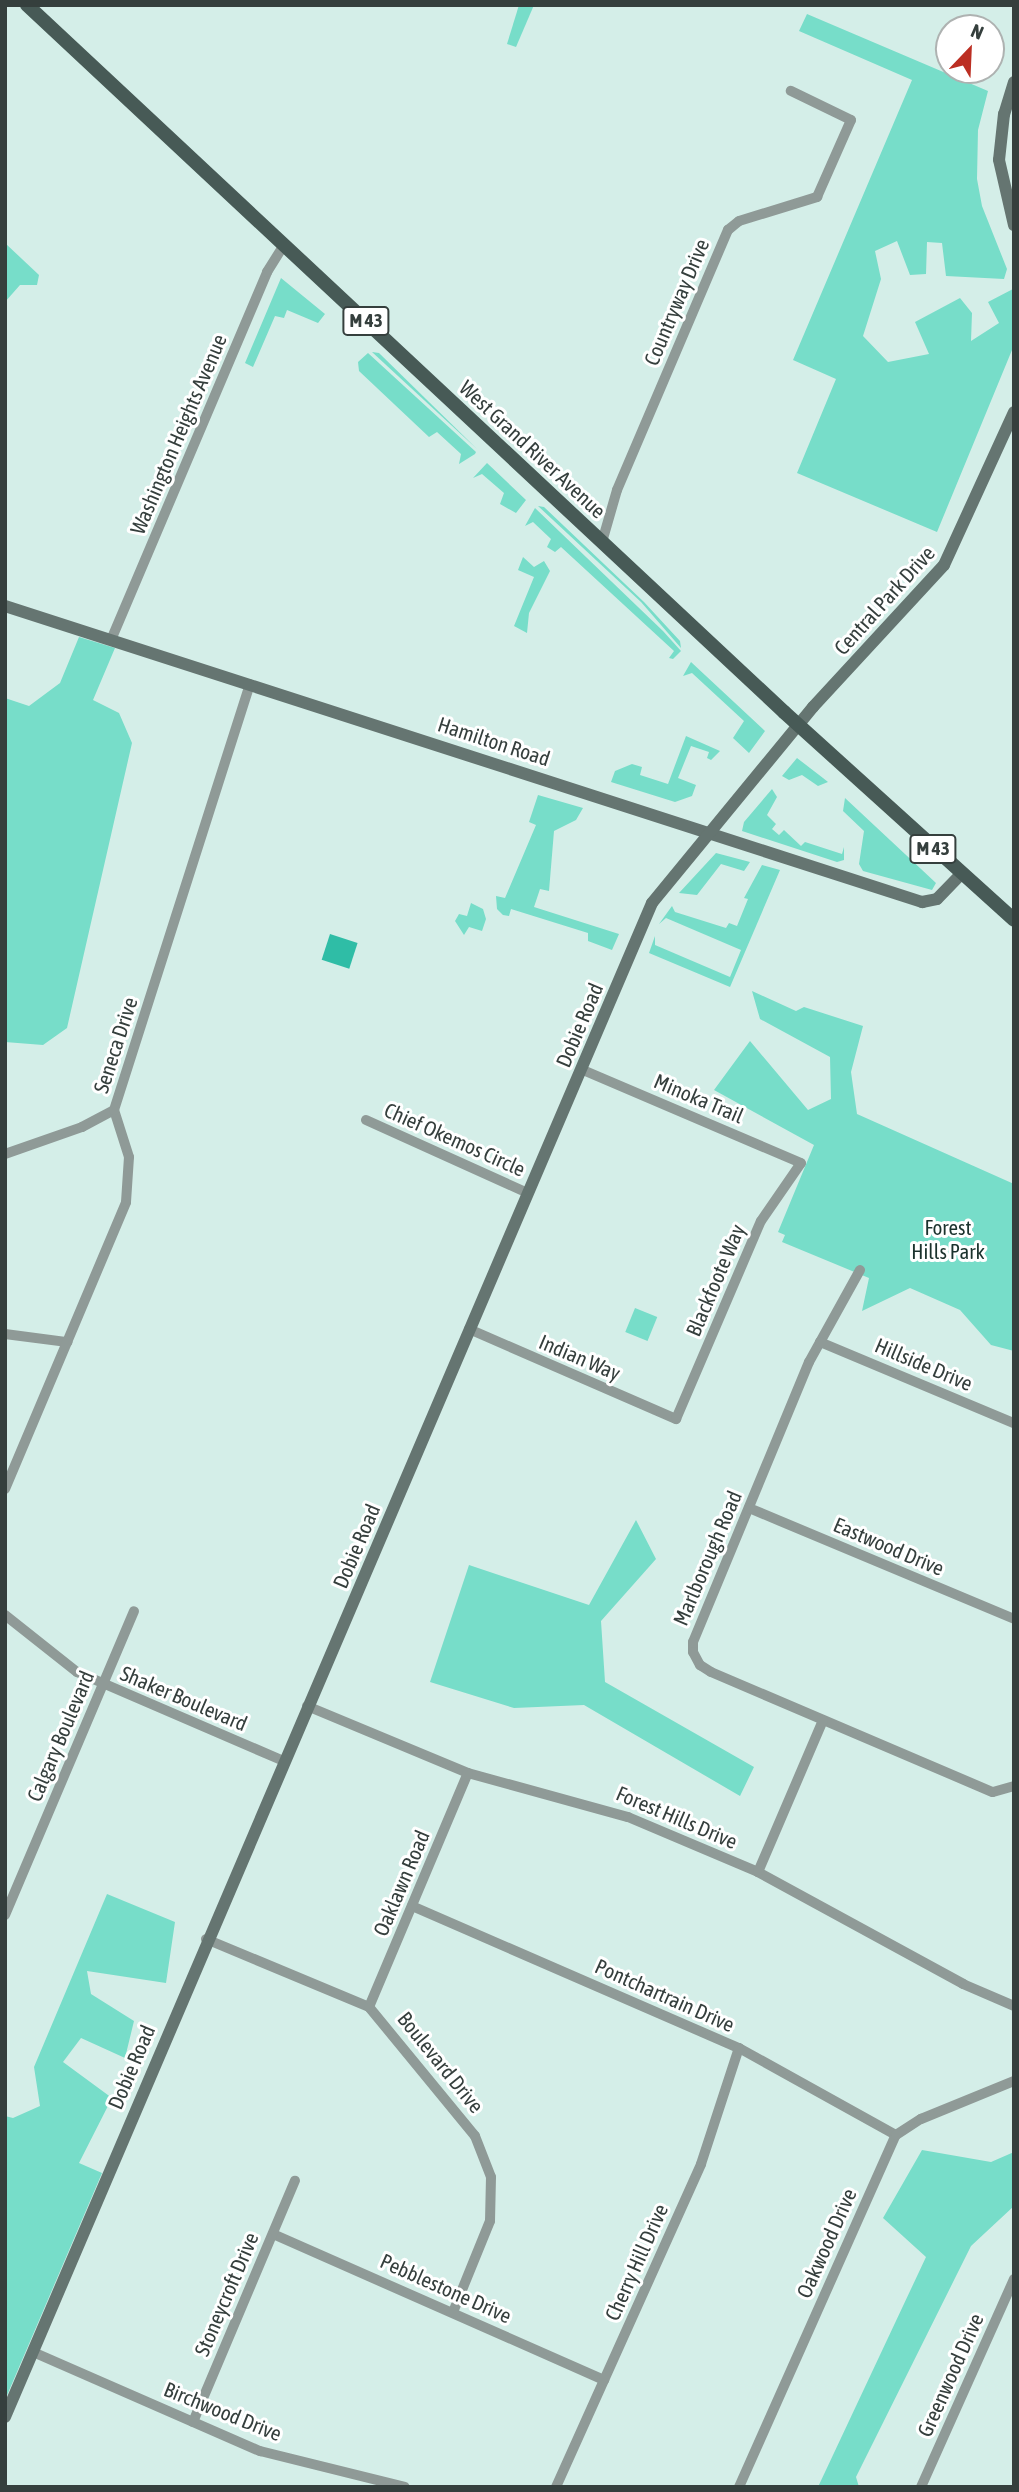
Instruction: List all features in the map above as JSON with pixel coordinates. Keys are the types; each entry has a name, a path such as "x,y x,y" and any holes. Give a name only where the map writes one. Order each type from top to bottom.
{"main road":[{"name":"West Grand River Avenue","path":"27,5 799,725 1014,920"}],"street":[{"path":"1014,82 1004,114 999,160 1014,225"},
{"name":"Countryway Drive","path":"602,542 617,489 728,230 739,221 817,197 851,120 791,91"},
{"name":"Washington Heights Avenue","path":"111,640 267,272 284,245"},
{"name":"Central Park Drive","path":"799,725 944,565 1014,412"},
{"name":"Hamilton Road","path":"5,606 711,831 922,902 937,899 961,874"},
{"name":"Seneca Drive","path":"5,1489 128,1191 128,1157 114,1110 250,684"},
{"name":"Dobie Road","path":"5,2417 206,1939 652,903 799,725"},
{"name":"Minoka Trail","path":"581,1069 801,1163"},
{"path":"5,1154 82,1127 114,1110"},
{"name":"Chief Okemos Circle","path":"366,1120 528,1193"},
{"name":"Blackfoote Way","path":"676,1419 761,1221 801,1163"},
{"name":"Marlborough Road","path":"823,1720 711,1672 695,1660 693,1642 820,1342 860,1270"},
{"name":"Indian Way","path":"469,1329 676,1419"},
{"path":"5,1334 67,1342"},
{"name":"Hillside Drive","path":"820,1342 1014,1423"},
{"name":"Eastwood Drive","path":"749,1508 1014,1619"},
{"name":"Calgary Boulevard","path":"5,1915 134,1611"},
{"name":"Shaker Boulevard","path":"5,1615 52,1656 103,1684 284,1761"},
{"name":"Forest Hills Drive","path":"307,1706 468,1773 605,1807 758,1872 963,1984 1014,2006"},
{"path":"758,1872 823,1720 993,1792 1014,1786"},
{"name":"Oaklawn Road","path":"369,2007 468,1773"},
{"name":"Pontchartrain Drive","path":"412,1906 739,2048 896,2135"},
{"name":"Boulevard Drive","path":"206,1939 369,2007 475,2136 491,2177 490,2221 453,2312"},
{"name":"Cherry Hill Drive","path":"556,2487 701,2164 739,2048"},
{"path":"896,2135 921,2119 1014,2081"},
{"name":"Oakwood Drive","path":"739,2487 896,2135"},
{"name":"Stoneycroft Drive","path":"192,2422 295,2181"},
{"name":"Pebblestone Drive","path":"273,2234 604,2380"},
{"name":"Greenwood Drive","path":"921,2487 1014,2279"},
{"name":"Birchwood Drive","path":"33,2352 260,2451 405,2487"}],"green space":[{"path":"519,5 534,5 516,47 507,44"},
{"path":"807,14 935,68 935,84 972,84 988,91 978,130 977,179 982,206 1007,269 1004,279 946,276 942,243 927,242 926,274 910,275 897,241 875,251 881,279 863,336 888,362 929,354 915,322 960,298 972,313 971,341 999,323 988,302 1013,289 1012,350 937,532 797,473 836,379 793,360 912,80 799,31"},
{"path":"5,243 39,275 37,285 20,285 5,302"},
{"path":"281,278 325,314 318,323 287,310 284,318 275,316 253,367 245,363"},
{"path":"372,352 379,353 477,449"},
{"path":"368,353 476,452 475,454 459,464 461,454 437,432 429,437 359,371 358,362"},
{"path":"487,463 526,500 516,513 500,504 504,493 482,474 473,478"},
{"path":"538,506 544,507 644,602 680,641 681,648 641,602"},
{"path":"535,508 663,631 681,651 673,659 669,658 674,651 561,547 555,552 547,547 551,539 533,522 525,526"},
{"path":"523,557 534,567 544,561 550,571 529,613 527,633 514,626 534,577 518,570"},
{"path":"79,637 115,648 93,700 119,713 132,743 67,1028 43,1045 5,1042 5,698 29,706 60,683"},
{"path":"691,662 765,731 749,753 733,738 744,721 692,673 683,676"},
{"path":"686,736 720,751 711,760 707,758 709,752 691,746 678,778 696,785 692,796 675,802 611,782 615,771 632,764 642,767 640,775 668,784"},
{"path":"797,758 828,782 818,786 802,775 789,780 782,776"},
{"path":"772,789 777,797 767,815 776,824 772,829 779,835 784,830 801,846 805,842 842,854 844,847 844,860 837,862 742,831 744,822"},
{"path":"538,795 583,808 576,820 554,831 549,891 540,889 534,907 619,934 612,950 588,941 588,933 511,909 509,916 503,915 497,909 496,896 505,898 536,825 529,822"},
{"path":"845,798 936,883 932,890 863,871 859,864 864,831 843,811"},
{"path":"716,853 750,862 744,871 721,864 697,895 679,893"},
{"path":"762,865 780,870 730,987 649,953 655,936 655,945 730,977 741,950 666,918 659,924 672,906 675,912 726,928 729,923 737,926 748,899 744,898"},
{"path":"471,903 483,909 486,919 482,931 469,927 464,935 455,921 459,914 467,916"},
{"name":"Forest Hills Park","path":"752,991 796,1011 804,1007 863,1026 851,1072 857,1114 1014,1184 1014,1351 991,1345 960,1310 910,1288 862,1311 869,1278 782,1242 785,1235 778,1232 814,1145 714,1090 750,1041 808,1110 831,1099 830,1057 760,1019"},
{"path":"635,1308 657,1317 648,1341 625,1332"},
{"path":"636,1520 656,1559 601,1621 605,1682 754,1767 740,1796 584,1705 514,1708 430,1682 469,1565 589,1605"},
{"path":"107,1894 175,1922 166,1983 87,1971 91,1994 134,2021 125,2058 81,2038 63,2062 112,2098 79,2163 102,2173 5,2400 5,2116 13,2118 40,2106 34,2067"},
{"path":"922,2150 991,2162 1014,2152 1014,2206 971,2246 856,2477 859,2487 818,2487 926,2257 883,2218"}],"shaded area":[{"path":"330,934 358,943 349,969 322,960"}]}
